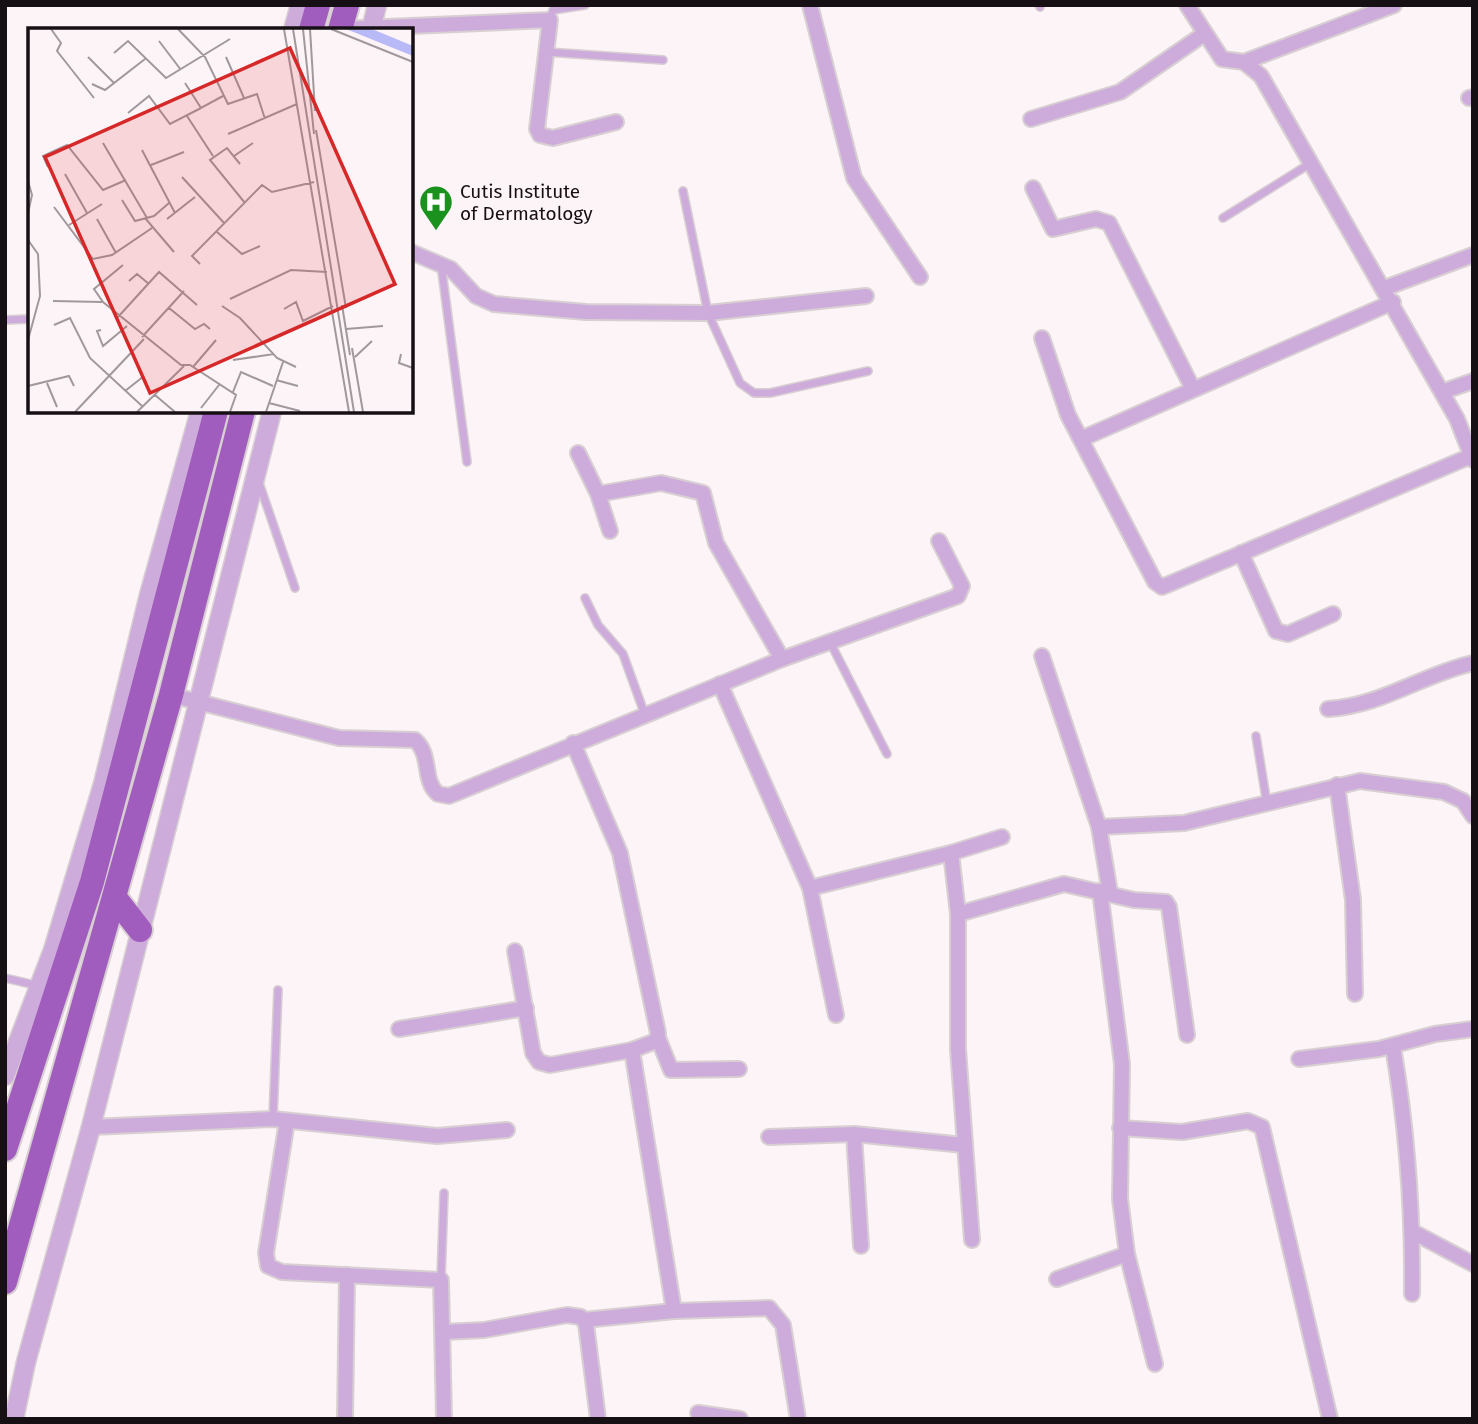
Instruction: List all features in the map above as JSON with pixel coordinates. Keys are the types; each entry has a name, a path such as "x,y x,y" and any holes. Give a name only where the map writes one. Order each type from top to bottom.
{"highway":[{"path":"312,28 318,5"},
{"path":"340,28 347,5"},
{"path":"5,1149 62,950 92,882 215,413"},
{"path":"5,1282 171,695 242,413"},
{"path":"115,898 140,930"}],"street":[{"path":"294,28 300,5"},
{"path":"371,28 377,5"},
{"path":"810,5 828,87 854,178 920,277"},
{"path":"1187,5 1222,59 1244,62 1394,5"},
{"path":"391,28 550,20 537,129 540,135 553,138 615,122"},
{"path":"1031,119 1120,92 1205,34"},
{"path":"1042,338 1062,400 1158,585 1166,587 1241,553 1472,458 1463,429 1385,288 1261,76 1244,62"},
{"path":"1033,188 1054,229 1096,219 1109,223 1193,389"},
{"path":"413,253 450,269 476,296 494,304 586,312 708,313 866,296"},
{"path":"1385,288 1473,255"},
{"path":"1081,439 1393,302"},
{"path":"1442,392 1473,381"},
{"path":"5,1076 40,986 62,950 149,595 199,413"},
{"path":"15,1419 26,1362 91,1127 271,413"},
{"path":"578,453 598,494 610,531"},
{"path":"598,494 661,484 703,492 716,543 782,660"},
{"path":"171,695 339,738 415,740 426,755 431,787 442,795 449,796 720,684 958,596 962,586 939,541"},
{"path":"1241,553 1276,631 1288,634 1333,614"},
{"path":"1042,656 1099,827 1121,1040 1119,1175 1127,1254 1156,1364"},
{"path":"1328,709 1365,705 1443,672 1473,663"},
{"path":"720,684 810,888 836,1015"},
{"path":"573,743 620,853 658,1038 671,1070 739,1069"},
{"path":"1099,827 1171,825 1337,785 1375,782 1444,793 1463,801 1473,816"},
{"path":"1337,785 1353,900 1355,994"},
{"path":"810,888 951,853 1002,837"},
{"path":"951,853 958,914 958,1049 972,1240"},
{"path":"958,914 1054,884 1073,885 1168,904 1187,1035"},
{"path":"515,951 533,1054 544,1065 632,1050 653,1044 658,1038"},
{"path":"399,1029 526,1007"},
{"path":"1299,1059 1393,1047 1435,1034 1473,1029"},
{"path":"1393,1047 1405,1118 1413,1232 1412,1294"},
{"path":"632,1050 674,1311"},
{"path":"91,1127 280,1120 437,1136 507,1130"},
{"path":"280,1120 266,1261 274,1270 282,1272 441,1280 444,1332 443,1419"},
{"path":"1120,1128 1182,1132 1248,1121 1262,1127 1330,1419"},
{"path":"769,1137 854,1134 964,1145"},
{"path":"854,1134 861,1246"},
{"path":"1413,1232 1473,1264"},
{"path":"1057,1279 1127,1254"},
{"path":"345,1419 347,1275"},
{"path":"444,1332 484,1329 567,1315 584,1320 674,1311 762,1307 775,1312 783,1325 798,1419"},
{"path":"584,1320 597,1419"},
{"path":"698,1413 740,1419"}],"lane":[{"path":"550,20 553,10 585,5"},
{"path":"547,52 663,60"},
{"path":"1223,218 1312,163"},
{"path":"683,191 708,313 740,383 754,393 770,393 868,371"},
{"path":"441,264 467,462"},
{"path":"5,320 28,318"},
{"path":"256,473 295,588"},
{"path":"585,598 598,625 623,654 645,715"},
{"path":"830,642 887,754"},
{"path":"1256,737 1266,804"},
{"path":"5,978 40,986"},
{"path":"278,990 280,1120"},
{"path":"441,1280 444,1193"}],"place":[{"name":"Cutis Institute of Dermatology","path":"436,232"}]}
